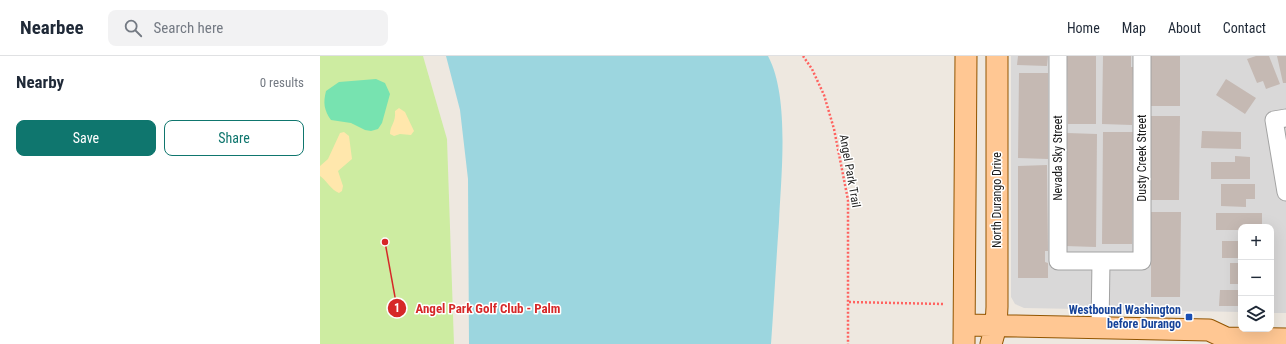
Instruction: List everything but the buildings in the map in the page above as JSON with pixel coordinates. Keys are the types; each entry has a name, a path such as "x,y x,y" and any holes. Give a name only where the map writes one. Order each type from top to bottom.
{"main road":[{"path":"966,56 964,334 993,335 1100,328 1209,330 1222,341 1286,339"},
{"name":"North Durango Drive","path":"993,335 998,56"}],"street":[{"name":"Nevada Sky Street","path":"1058,56 1058,261 1101,261"},
{"name":"Dusty Creek Street","path":"1101,261 1142,261 1142,56"},
{"path":"1286,118 1274,120 1286,192"},
{"path":"1100,328 1101,261"}],"path":[{"name":"Angel Park Trail","path":"803,56 812,69 824,95 834,128 848,200 848,344"},
{"path":"849,302 943,304"}],"shaded area":[{"path":"1011,56 1286,56 1286,313 1274,313 1274,224 1238,224 1238,312 1024,308 1015,304 1011,297"}],"green space":[{"path":"320,56 423,56 447,139 454,344 320,344"},
{"path":"376,79 385,83 390,94 382,123 378,129 371,131 365,130 351,123 331,120 325,106 326,91 339,82"}],"sand":[{"path":"399,108 405,112 414,131 411,135 400,134 394,136 390,134 395,118 395,111"},
{"path":"344,132 349,136 352,159 338,171 343,186 342,191 339,193 320,176 320,166 328,159 340,133"}],"water":[{"path":"446,56 768,56 775,73 782,114 781,182 771,344 469,344 468,179 460,110"}],"place":[{"name":"Angel Park Golf Club - Palm","path":"385,242"},
{"name":"Westbound Washington before Durango","path":"1189,317"}]}
